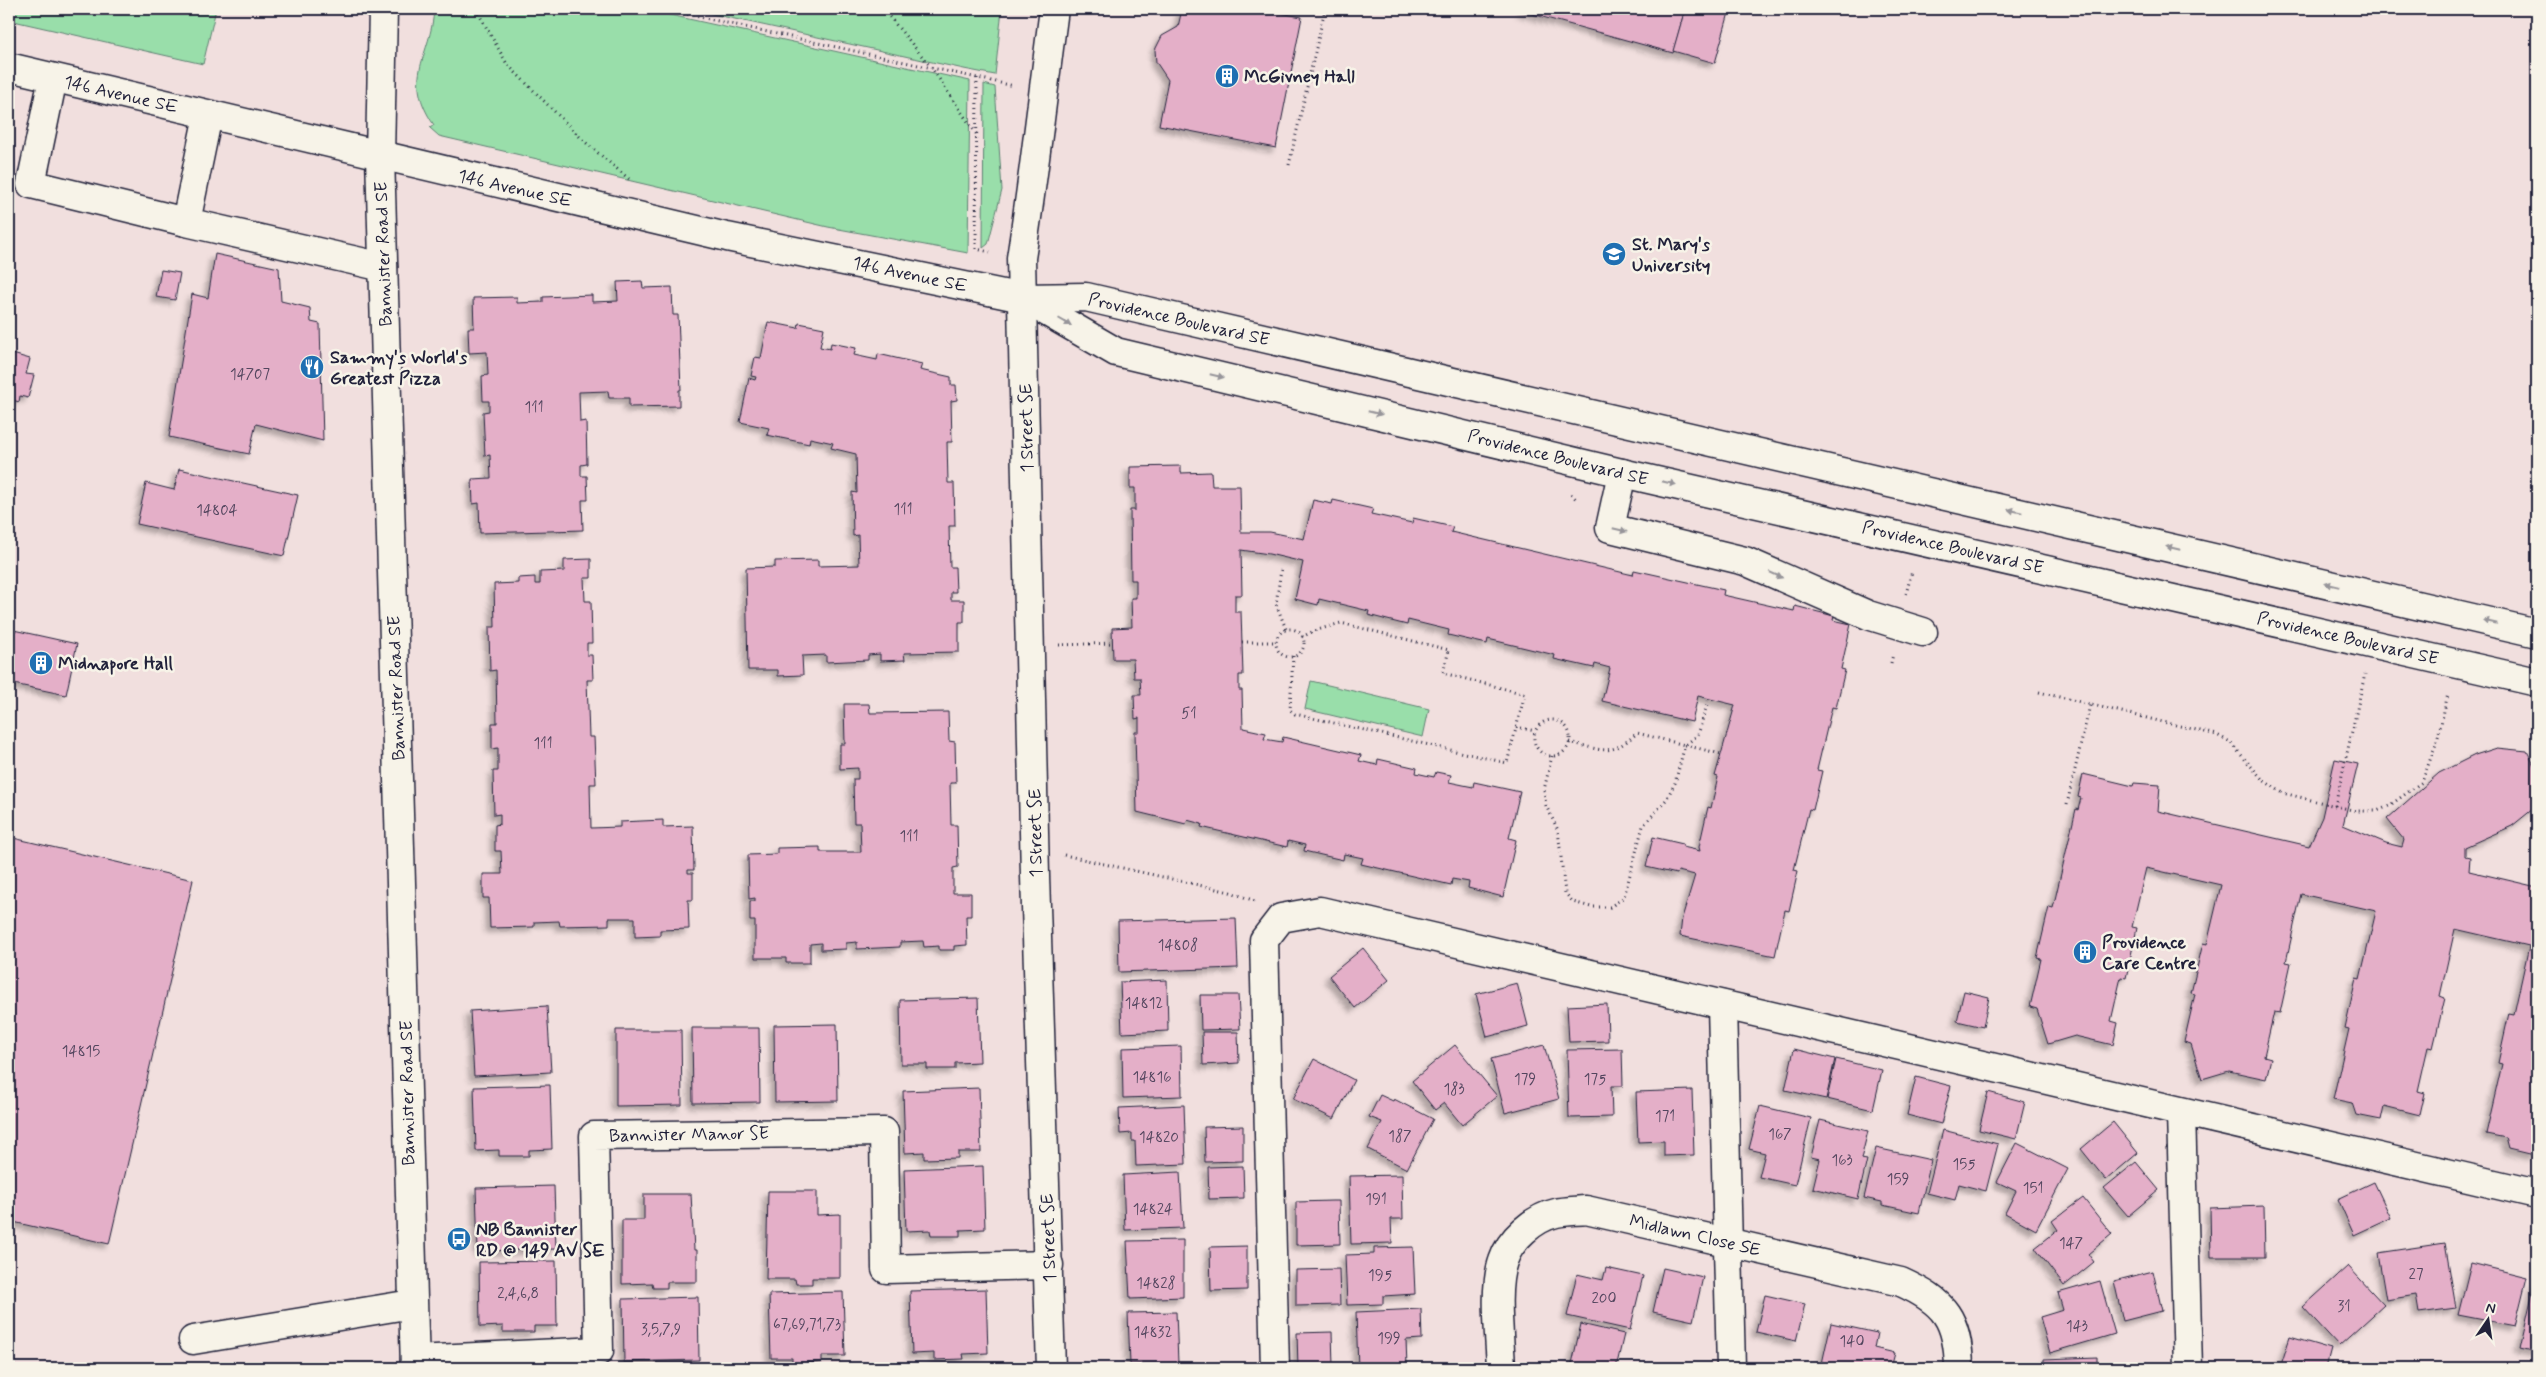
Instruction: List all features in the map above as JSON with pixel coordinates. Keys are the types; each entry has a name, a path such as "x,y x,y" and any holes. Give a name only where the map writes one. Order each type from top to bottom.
{"street":[{"name":"Bannister Road SE","path":"383,9 380,156 415,1364"},
{"name":"1 Street SE","path":"1051,1368 1036,876 1021,258 1035,167 1054,9"},
{"name":"146 Avenue SE","path":"9,67 380,156 727,236 1023,298"},
{"path":"53,78 31,184 383,267"},
{"path":"186,222 208,115"},
{"name":"Providence Boulevard SE","path":"1023,298 1086,296 2537,633"},
{"name":"Providence Boulevard SE","path":"1023,298 1116,352 1622,473 2537,682"},
{"path":"1622,473 1610,528 1745,561 1868,615 1923,632"},
{"path":"1275,1368 1264,940 1281,918 1320,911 2537,1194"},
{"path":"1722,1006 1731,1368"},
{"path":"2181,1112 2188,1368"},
{"name":"Bannister Manor SE","path":"415,1364 599,1351 594,1136 884,1132 886,1269 1049,1265"},
{"name":"Midlawn Close SE","path":"1501,1368 1499,1292 1503,1260 1518,1237 1535,1222 1554,1213 1586,1210 1901,1282 1920,1291 1938,1304 1954,1326 1959,1368"},
{"path":"193,1340 412,1304"}],"path":[{"path":"476,9 508,64 584,141 629,179"},
{"path":"663,9 1043,92"},
{"path":"883,9 931,67 977,135"},
{"path":"1289,165 1325,9"},
{"path":"1281,570 1276,604 1286,629"},
{"path":"1293,656 1290,710 1295,714 1507,763 1525,694 1443,673 1449,650 1341,622 1314,631 1302,638"},
{"path":"1286,629 1296,631 1302,638 1301,651 1293,656 1281,653 1276,642 1279,634 1286,629"},
{"path":"1242,642 1276,642"},
{"path":"1059,645 1113,643"},
{"path":"2335,806 2365,673"},
{"path":"2039,692 2218,735 2230,742 2263,780 2283,792 2356,811 2377,811 2389,806 2422,782 2437,741 2449,692"},
{"path":"1552,756 1544,790 1546,806 1558,830 1565,893 1573,902 1591,907 1610,907 1624,897 1644,826 1666,800 1677,776 1686,745 1698,734 1708,701"},
{"path":"2067,804 2090,705"},
{"path":"1548,720 1560,722 1568,730 1569,742 1563,752 1552,756 1538,748 1534,737 1536,731 1538,726 1548,720"},
{"path":"1516,727 1536,731"},
{"path":"1569,742 1606,751 1621,747 1637,734 1721,754"},
{"path":"1061,854 1230,892 1255,902 1281,918"}],"green space":[{"path":"9,9 216,9 203,64 9,20"},
{"path":"434,9 643,9 970,81 968,253 828,227 439,136 430,128 434,125 424,108 419,80 420,67 432,26"},
{"path":"689,9 1002,9 995,75 964,69"},
{"path":"984,84 995,87 1002,190 988,244 983,248"},
{"path":"1311,681 1429,709 1423,737 1305,709"}],"building":[{"name":"McGivney Hall","path":"1182,9 1269,9 1269,11 1302,17 1276,148 1159,125 1168,80 1156,62 1155,50 1162,36 1178,27"},
{"path":"1522,9 1685,9 1673,53 1521,11"},
{"path":"1685,9 1730,9 1715,63 1673,51"},
{"path":"215,254 279,268 281,301 310,308 311,322 320,324 323,441 256,424 249,454 169,437 192,294 208,298"},
{"path":"161,270 180,273 175,300 156,297"},
{"path":"642,281 643,288 672,287 673,315 678,315 681,390 679,390 679,406 629,407 629,398 609,398 608,391 579,392 580,422 586,421 587,464 581,465 581,476 587,476 588,500 582,500 583,530 480,533 479,503 473,504 472,479 491,478 490,455 485,456 483,412 489,411 489,401 483,401 482,376 488,375 487,352 469,353 468,328 474,328 473,298 517,297 517,303 543,302 543,297 592,295 592,302 618,301 617,282"},
{"path":"768,322 798,328 799,323 824,328 820,347 830,349 831,343 856,348 854,355 877,360 878,354 922,364 920,370 951,377 951,385 956,385 957,400 951,401 952,442 947,442 948,483 954,483 955,526 949,526 950,567 955,567 956,592 951,592 951,600 964,600 964,622 959,622 959,652 904,653 905,660 880,661 880,654 868,655 868,660 826,662 826,655 802,656 803,675 778,676 778,670 748,670 746,568 775,567 775,561 818,560 818,566 859,565 858,535 853,536 852,492 857,493 856,454 831,448 833,443 810,438 809,444 767,435 769,428 740,422 749,378 755,380 756,377 751,376 755,357 761,358"},
{"path":"9,353 30,359 26,374 34,375 28,398 20,396 19,402 9,399"},
{"path":"1181,466 1181,473 1211,472 1212,486 1240,486 1241,532 1270,532 1304,539 1313,500 1332,504 1333,500 1373,509 1371,514 1412,523 1413,518 1453,527 1451,532 1633,575 1634,570 1724,590 1723,595 1794,611 1795,606 1834,616 1833,620 1851,624 1841,669 1845,670 1836,708 1832,707 1817,770 1822,771 1813,810 1809,809 1794,870 1798,871 1789,911 1785,910 1775,956 1680,936 1682,918 1695,875 1678,871 1677,874 1646,867 1653,837 1683,844 1683,847 1700,851 1699,847 1708,807 1711,808 1718,777 1715,776 1735,705 1698,696 1692,722 1602,701 1610,668 1595,664 1594,668 1554,659 1555,655 1488,639 1487,644 1448,635 1449,630 1408,620 1407,625 1368,615 1369,611 1319,599 1318,605 1295,599 1303,562 1269,554 1241,550 1242,595 1235,595 1235,612 1241,612 1243,675 1239,675 1239,690 1242,690 1243,728 1266,733 1264,739 1282,742 1283,737 1361,755 1359,761 1377,765 1378,759 1417,768 1416,773 1434,777 1436,772 1451,775 1449,782 1473,787 1474,782 1520,792 1509,838 1516,840 1503,897 1468,888 1469,882 1452,879 1451,885 1361,864 1363,858 1344,854 1343,860 1304,851 1305,845 1288,841 1287,847 1201,827 1202,824 1187,820 1186,824 1137,812 1135,732 1139,732 1139,718 1135,719 1134,695 1141,695 1140,678 1134,678 1133,659 1113,659 1112,628 1132,627 1131,598 1136,598 1136,580 1131,580 1130,510 1135,510 1135,488 1130,488 1130,467"},
{"path":"179,469 298,495 284,556 137,524 146,483 174,490"},
{"path":"591,559 591,578 584,578 585,601 591,601 592,643 587,643 587,655 592,655 593,680 587,680 589,737 594,737 596,784 590,784 591,828 620,827 620,822 663,820 663,827 693,826 694,870 688,870 688,873 693,873 693,900 688,900 689,929 660,930 660,936 635,937 635,918 609,918 609,925 560,926 559,921 534,922 534,927 490,928 489,898 483,898 483,874 502,874 501,851 495,851 495,825 500,824 500,814 494,815 493,771 498,771 498,748 492,749 492,723 497,723 496,670 490,671 489,627 495,627 494,584 518,583 518,578 535,577 535,584 540,584 540,572 564,571 564,560"},
{"name":"Midnapore Hall","path":"9,629 77,644 66,695 9,683"},
{"path":"844,704 869,704 870,713 948,712 949,741 955,742 956,783 950,783 951,825 957,825 958,867 953,868 953,893 971,893 971,916 966,916 967,945 954,946 954,950 939,950 939,946 924,947 923,941 900,942 900,947 857,949 857,942 846,943 846,949 821,950 821,943 810,944 810,963 786,963 786,958 755,958 755,921 750,921 750,901 755,901 755,898 749,899 748,855 777,854 777,848 820,847 820,852 861,852 860,823 854,823 853,779 858,779 858,768 840,769 840,744 845,744"},
{"name":"Providence Care Centre","path":"2497,748 2527,751 2537,771 2537,801 2533,809 2512,826 2465,847 2465,856 2470,857 2469,871 2537,887 2537,1142 2534,1155 2509,1149 2506,1138 2486,1134 2502,1064 2498,1063 2509,1013 2514,1014 2529,946 2455,929 2440,996 2445,998 2433,1048 2428,1047 2418,1091 2425,1093 2420,1115 2384,1106 2381,1120 2356,1115 2352,1103 2333,1099 2349,1029 2345,1028 2356,978 2360,979 2376,911 2301,894 2286,962 2291,963 2280,1013 2274,1012 2264,1056 2271,1058 2266,1079 2229,1071 2202,1079 2191,1044 2184,1042 2195,994 2191,993 2203,943 2207,944 2221,885 2146,868 2132,927 2137,928 2126,978 2121,977 2111,1021 2118,1023 2113,1045 2075,1036 2048,1044 2037,1009 2030,1007 2041,959 2037,958 2049,907 2053,908 2076,809 2078,810 2081,798 2078,797 2083,774 2133,786 2134,783 2160,785 2158,811 2309,846 2322,817 2335,759 2358,764 2343,825 2386,843 2402,847 2404,840 2387,819 2439,773 2475,755"},
{"path":"9,837 193,880 109,1244 9,1221"},
{"path":"1236,918 1238,968 1119,972 1118,921"},
{"path":"1363,948 1389,980 1355,1008 1329,976"},
{"path":"1167,980 1168,1031 1122,1033 1120,982"},
{"path":"1517,983 1528,1026 1487,1037 1476,994"},
{"path":"1964,991 1989,997 1983,1027 1957,1021"},
{"path":"1200,995 1238,995 1240,1029 1201,1030"},
{"path":"978,998 980,1062 955,1063 955,1069 927,1069 927,1064 901,1064 900,1000"},
{"path":"1607,1004 1608,1041 1569,1042 1567,1006"},
{"path":"547,1006 551,1072 474,1076 470,1011"},
{"path":"837,1024 838,1101 775,1102 774,1025"},
{"path":"692,1028 759,1028 760,1102 693,1103"},
{"path":"616,1030 681,1030 682,1105 616,1106"},
{"path":"1202,1032 1238,1032 1239,1063 1203,1065"},
{"path":"1455,1045 1497,1096 1462,1125 1444,1103 1435,1110 1412,1081"},
{"path":"1544,1045 1559,1099 1505,1113 1491,1059"},
{"path":"1181,1046 1182,1096 1123,1098 1122,1048"},
{"path":"1622,1049 1623,1086 1611,1086 1612,1117 1569,1118 1567,1050"},
{"path":"1794,1049 1835,1059 1826,1099 1785,1090"},
{"path":"1314,1059 1354,1080 1334,1119 1293,1099"},
{"path":"1836,1059 1882,1070 1873,1110 1827,1099"},
{"path":"1916,1077 1951,1086 1941,1124 1907,1115"},
{"path":"550,1085 552,1149 529,1150 529,1156 499,1156 499,1150 476,1151 474,1087"},
{"path":"979,1088 981,1152 958,1152 958,1158 924,1159 924,1152 905,1153 903,1091"},
{"path":"1692,1090 1694,1155 1664,1156 1664,1141 1638,1142 1636,1092"},
{"path":"1988,1092 2025,1102 2016,1139 1979,1130"},
{"path":"1380,1095 1393,1101 1394,1099 1433,1119 1407,1169 1368,1149 1382,1122 1369,1117"},
{"path":"1184,1105 1186,1164 1136,1166 1135,1141 1132,1141 1132,1133 1120,1134 1119,1108"},
{"path":"1760,1106 1811,1118 1795,1185 1759,1177 1765,1153 1749,1149"},
{"path":"1820,1120 1868,1131 1861,1159 1867,1160 1858,1199 1813,1188 1820,1159 1811,1157"},
{"path":"2113,1122 2138,1153 2106,1180 2081,1149"},
{"path":"1243,1126 1243,1161 1205,1162 1204,1127"},
{"path":"1943,1130 1998,1144 1986,1191 1959,1184 1955,1200 1927,1193"},
{"path":"2017,1143 2068,1169 2036,1230 2005,1213 2016,1191 1997,1182"},
{"path":"1876,1148 1931,1160 1919,1213 1882,1205 1882,1202 1864,1198"},
{"path":"2136,1162 2159,1190 2128,1216 2104,1188"},
{"path":"983,1166 985,1229 960,1230 960,1236 931,1236 930,1230 906,1231 904,1169"},
{"path":"1243,1166 1244,1198 1209,1199 1208,1167"},
{"path":"1180,1172 1183,1228 1125,1230 1123,1175"},
{"path":"1402,1175 1403,1219 1391,1219 1392,1243 1351,1244 1349,1176"},
{"path":"2374,1182 2391,1218 2354,1235 2338,1199"},
{"path":"554,1186 556,1249 478,1251 476,1188"},
{"path":"768,1191 817,1191 817,1215 840,1214 840,1278 812,1278 812,1284 796,1284 795,1279 766,1279"},
{"path":"644,1194 691,1194 694,1250 697,1250 697,1282 667,1282 667,1288 653,1288 652,1283 622,1284 622,1220 644,1220"},
{"path":"2083,1198 2112,1234 2088,1254 2094,1262 2064,1286 2035,1248 2058,1230 2052,1221"},
{"path":"1339,1201 1340,1244 1296,1245 1296,1202"},
{"path":"2264,1206 2265,1257 2211,1257 2210,1208"},
{"path":"1183,1240 1183,1297 1130,1299 1127,1241"},
{"path":"2445,1243 2456,1308 2419,1313 2416,1295 2386,1300 2378,1253"},
{"path":"1247,1246 1247,1290 1211,1291 1210,1247"},
{"path":"1413,1247 1415,1294 1383,1296 1383,1304 1347,1305 1345,1255 1374,1254 1374,1248"},
{"path":"556,1261 557,1326 534,1326 534,1332 503,1332 503,1326 480,1327 479,1262"},
{"path":"2471,1263 2527,1277 2515,1326 2458,1315"},
{"path":"2348,1266 2384,1305 2339,1346 2303,1307"},
{"path":"1606,1268 1643,1276 1630,1330 1567,1316 1577,1274 1603,1280"},
{"path":"1663,1268 1703,1277 1693,1321 1653,1312"},
{"path":"1339,1269 1340,1305 1296,1306 1296,1270"},
{"path":"2153,1271 2162,1311 2123,1321 2114,1281"},
{"path":"2100,1281 2115,1334 2050,1353 2040,1317 2063,1310 2058,1293"},
{"path":"2535,1282 2537,1283 2537,1352 2520,1348"},
{"path":"986,1289 988,1353 963,1354 964,1359 934,1360 934,1353 912,1354 910,1291"},
{"path":"843,1292 845,1356 822,1356 822,1362 792,1363 792,1358 771,1358 769,1294"},
{"path":"1765,1295 1805,1304 1796,1341 1756,1332"},
{"path":"698,1297 699,1360 624,1362 623,1299"},
{"path":"1421,1309 1422,1339 1406,1340 1407,1366 1358,1368 1356,1312"},
{"path":"1176,1312 1178,1363 1130,1364 1128,1313"},
{"path":"1831,1323 1877,1333 1874,1348 1895,1353 1891,1368 1821,1368"},
{"path":"1581,1324 1624,1334 1616,1368 1571,1368"},
{"path":"1332,1332 1333,1366 1298,1367 1297,1333"},
{"path":"2290,1337 2331,1349 2326,1368 2280,1368"},
{"path":"2097,1357 2097,1368 2044,1368 2044,1359"}],"place":[{"name":"McGivney Hall","path":"1227,76"},
{"name":"St. Mary's University","path":"1614,254"},
{"name":"Sammy's World's Greatest Pizza","path":"312,367"},
{"name":"Midnapore Hall","path":"41,663"},
{"name":"Providence Care Centre","path":"2085,952"},
{"name":"NB Bannister RD @ 149 AV SE","path":"459,1239"}]}
